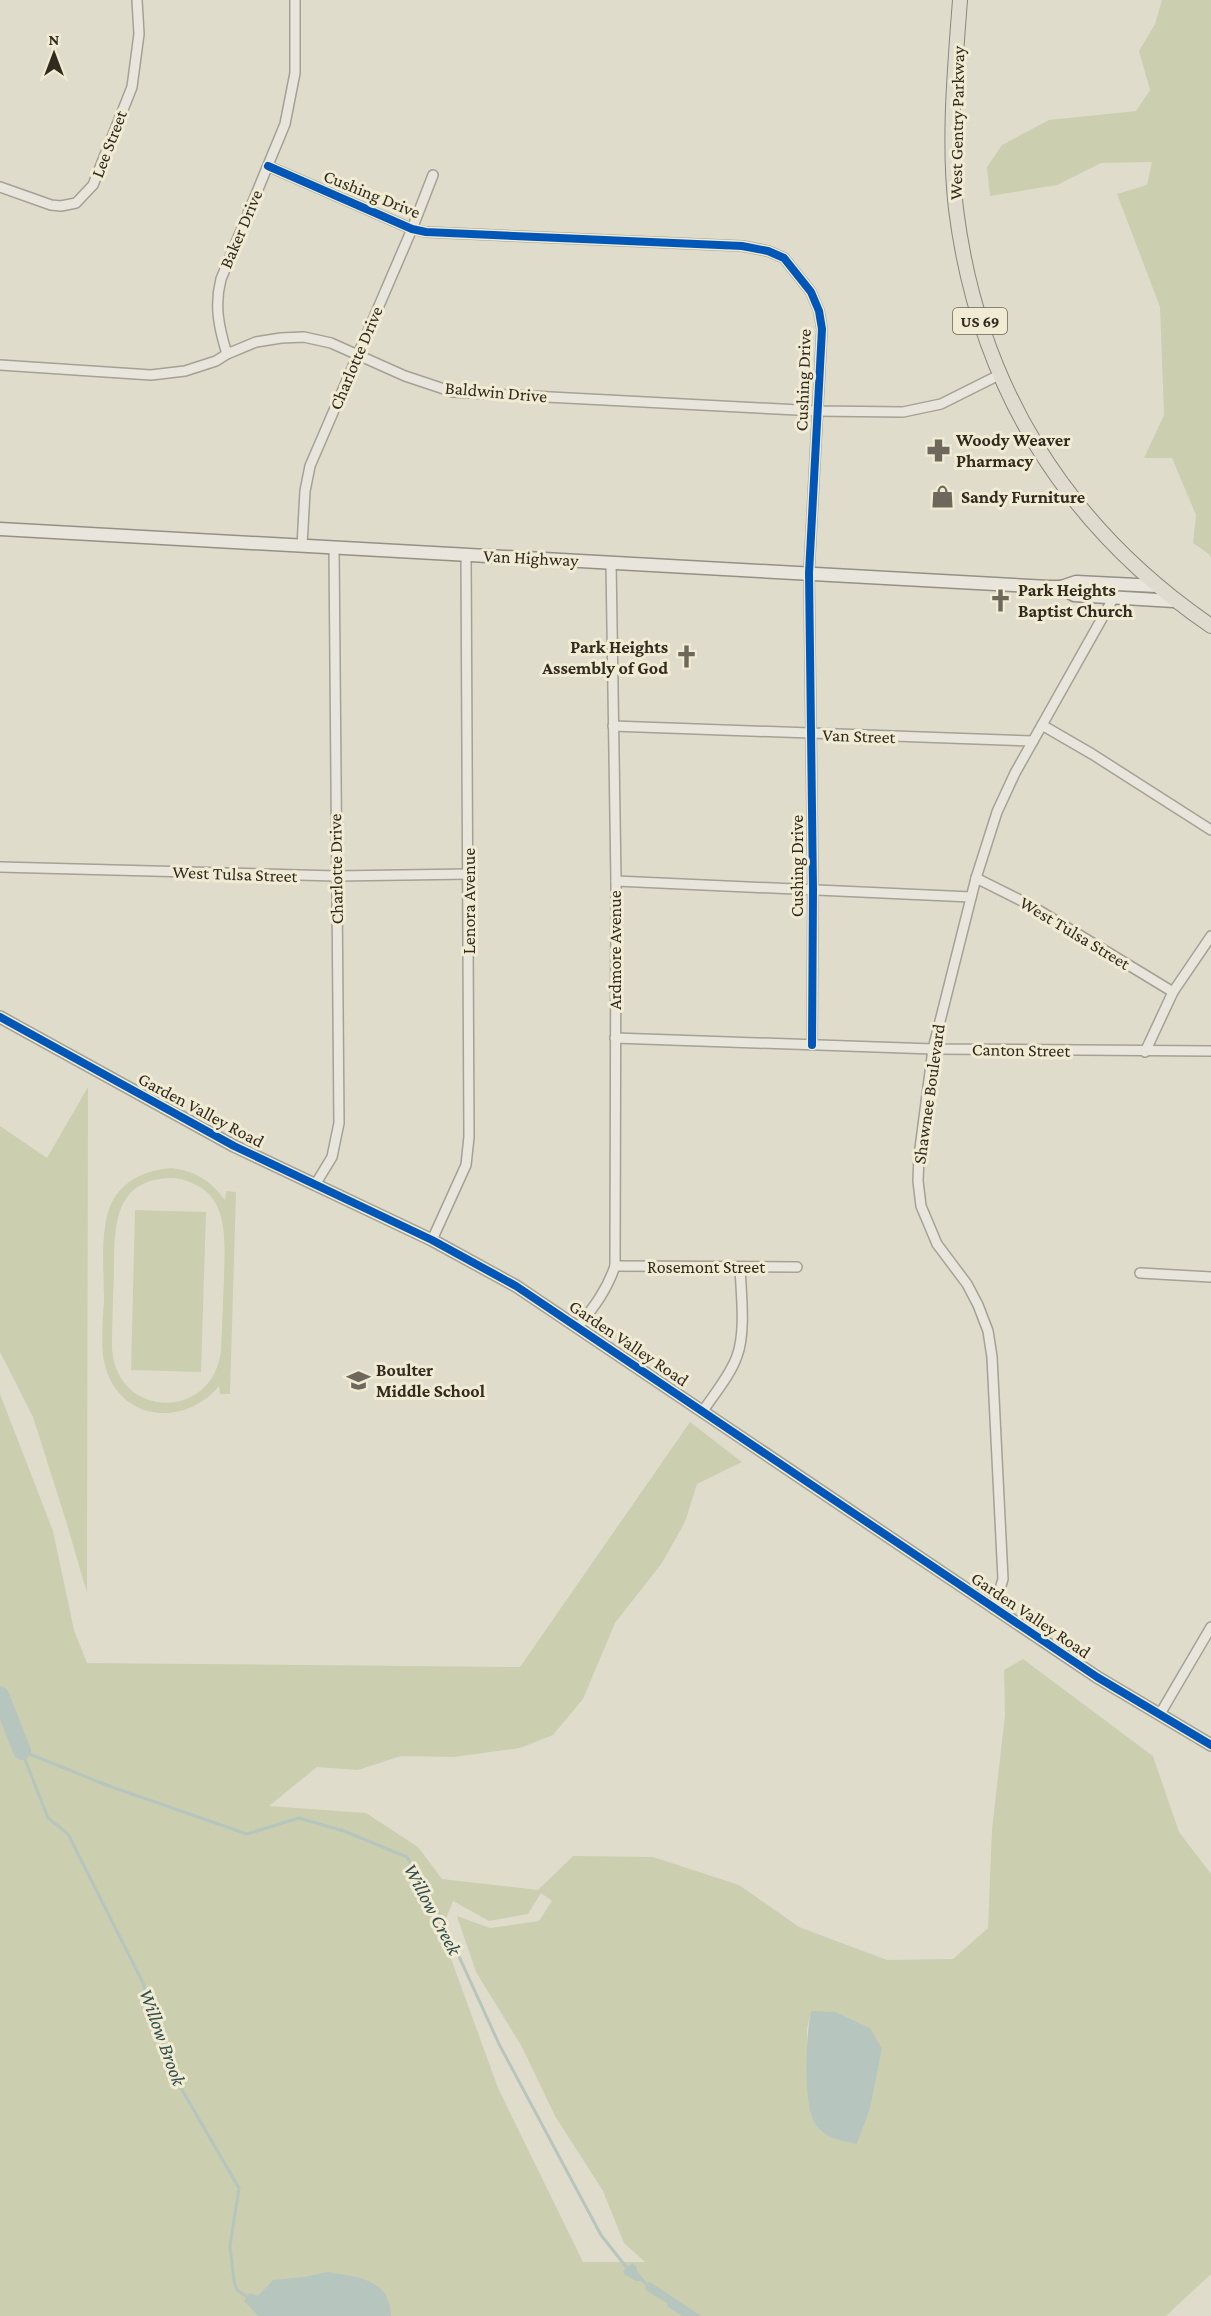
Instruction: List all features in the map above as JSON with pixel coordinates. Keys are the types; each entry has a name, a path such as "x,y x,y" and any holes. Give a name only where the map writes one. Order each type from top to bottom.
{"main road":[{"name":"West Gentry Parkway","path":"960,0 954,128 956,208 963,255 975,302 999,375 1036,446 1064,487 1105,538 1174,601 1211,626"},
{"name":"Van Highway","path":"0,529 1061,587 1076,582 1157,586"},
{"name":"Van Highway","path":"1061,587 1074,595 1174,601"}],"street":[{"name":"Lee Street","path":"0,188 51,205 61,206 76,203 93,185 132,87 139,34 137,0"},
{"name":"Baker Drive","path":"227,354 218,323 217,293 285,124 295,73 295,0"},
{"name":"Cushing Drive","path":"268,166 412,229 426,232 742,246 768,251 784,258 811,292 819,311 822,329 809,573 813,890 812,1045"},
{"name":"Charlotte Drive","path":"302,546 305,491 310,466 433,175"},
{"name":"Baldwin Drive","path":"0,365 151,375 185,371 256,342 304,337 331,343 405,376 453,392 817,411 903,412 941,404 999,375"},
{"name":"Charlotte Drive","path":"315,1185 332,1157 339,1123 334,548"},
{"name":"Lenora Avenue","path":"432,1240 466,1165 469,1137 466,554"},
{"name":"Ardmore Avenue","path":"578,1327 599,1302 615,1266 616,881 611,562"},
{"name":"Shawnee Boulevard","path":"994,1609 1003,1580 996,1405 988,1331 967,1284 937,1244 927,1224 921,1206 918,1181 933,1049 975,879 997,812 1015,772 1114,597"},
{"name":"Van Street","path":"613,726 1033,741"},
{"path":"1042,726 1092,754 1211,830"},
{"name":"West Tulsa Street","path":"0,867 336,876 469,874"},
{"name":"West Tulsa Street","path":"975,879 1030,905 1173,992"},
{"path":"616,881 971,897"},
{"path":"1145,1052 1173,992 1211,936"},
{"name":"Garden Valley Road","path":"0,1017 199,1128 432,1240 516,1286 994,1609 1097,1677 1211,1745"},
{"name":"Canton Street","path":"615,1038 933,1049 1211,1052"},
{"name":"Rosemont Street","path":"615,1266 797,1267"},
{"path":"703,1412 738,1355 741,1341 740,1267"},
{"path":"1140,1273 1211,1277"},
{"path":"1160,1714 1211,1627"}],"green space":[{"path":"1162,0 1211,0 1211,558 1193,543 1196,515 1172,458 1144,458 1164,415 1160,307 1117,194 1147,185 1152,162 1101,163 1057,185 990,196 987,167 1002,145 1049,120 1136,111 1150,90 1139,51 1155,24"},
{"path":"88,1087 87,1593 33,1417 0,1352 0,1126 47,1158"},
{"path":"162,1169 179,1169 195,1174 214,1187 225,1200 226,1191 236,1192 230,1394 220,1394 219,1386 207,1398 192,1407 177,1412 161,1413 145,1410 131,1403 119,1392 105,1366 102,1334 103,1248 109,1210 118,1192 124,1186 138,1176","holes":["174,1178 192,1183 206,1191 215,1202 223,1229 221,1351 214,1374 201,1390 184,1400 165,1403 146,1399 129,1388 117,1371 112,1348 115,1239 121,1208 128,1196 139,1186 154,1180"]},
{"path":"135,1210 206,1212 201,1372 131,1370"},
{"path":"0,1394 53,1531 74,1630 87,1663 520,1667 690,1422 742,1462 697,1484 685,1522 662,1563 615,1623 583,1699 553,1735 520,1748 454,1757 401,1756 358,1770 317,1767 269,1806 366,1813 418,1847 442,1879 538,1890 573,1856 653,1857 739,1885 799,1927 887,1960 953,1959 988,1928 992,1829 1005,1715 1004,1670 1023,1659 1153,1756 1179,1832 1211,1874 1211,2274 1166,2316 0,2316","holes":["541,1893 552,1901 539,1921 490,1928 457,1916 476,1972 522,2047 555,2116 603,2191 624,2243 645,2262 583,2262 498,2088 441,1931 453,1901 489,1921 528,1914","811,2011 882,2049 870,2109 857,2144 808,2101 807,2029"]}],"shaded area":[{"path":"811,2011 835,2012 870,2028 882,2049 870,2109 857,2144 824,2133 816,2125 812,2115 806,2070"},
{"path":"632,2263 647,2283 650,2282 701,2316 682,2316 645,2289 646,2286 641,2281 636,2281 624,2274 623,2271"},
{"path":"328,2272 360,2278 378,2287 385,2294 391,2316 258,2316 244,2301 250,2293 258,2296 273,2280"}],"waterway":[{"name":"Willow Creek","path":"0,1695 22,1751"},
{"name":"Willow Creek","path":"22,1751 109,1786 247,1834 299,1818 344,1831 407,1857 441,1917 499,2044 601,2235 627,2268"},
{"name":"Willow Brook","path":"22,1752 48,1818 68,1834 143,1983 171,2071 239,2188 230,2246 237,2290 249,2298"}],"cycle path":[{"path":"268,166 412,229 426,232 742,246 768,251 784,258 811,292 819,311 822,329 809,573 813,889 812,1045"},
{"path":"0,1017 234,1146 432,1240 516,1286 1097,1677 1211,1745"}],"place":[{"name":"Woody Weaver Pharmacy","path":"938,450"},
{"name":"Sandy Furniture","path":"943,497"},
{"name":"Park Heights Baptist Church","path":"1000,600"},
{"name":"Park Heights Assembly of God","path":"686,657"},
{"name":"Boulter Middle School","path":"358,1380"}]}
